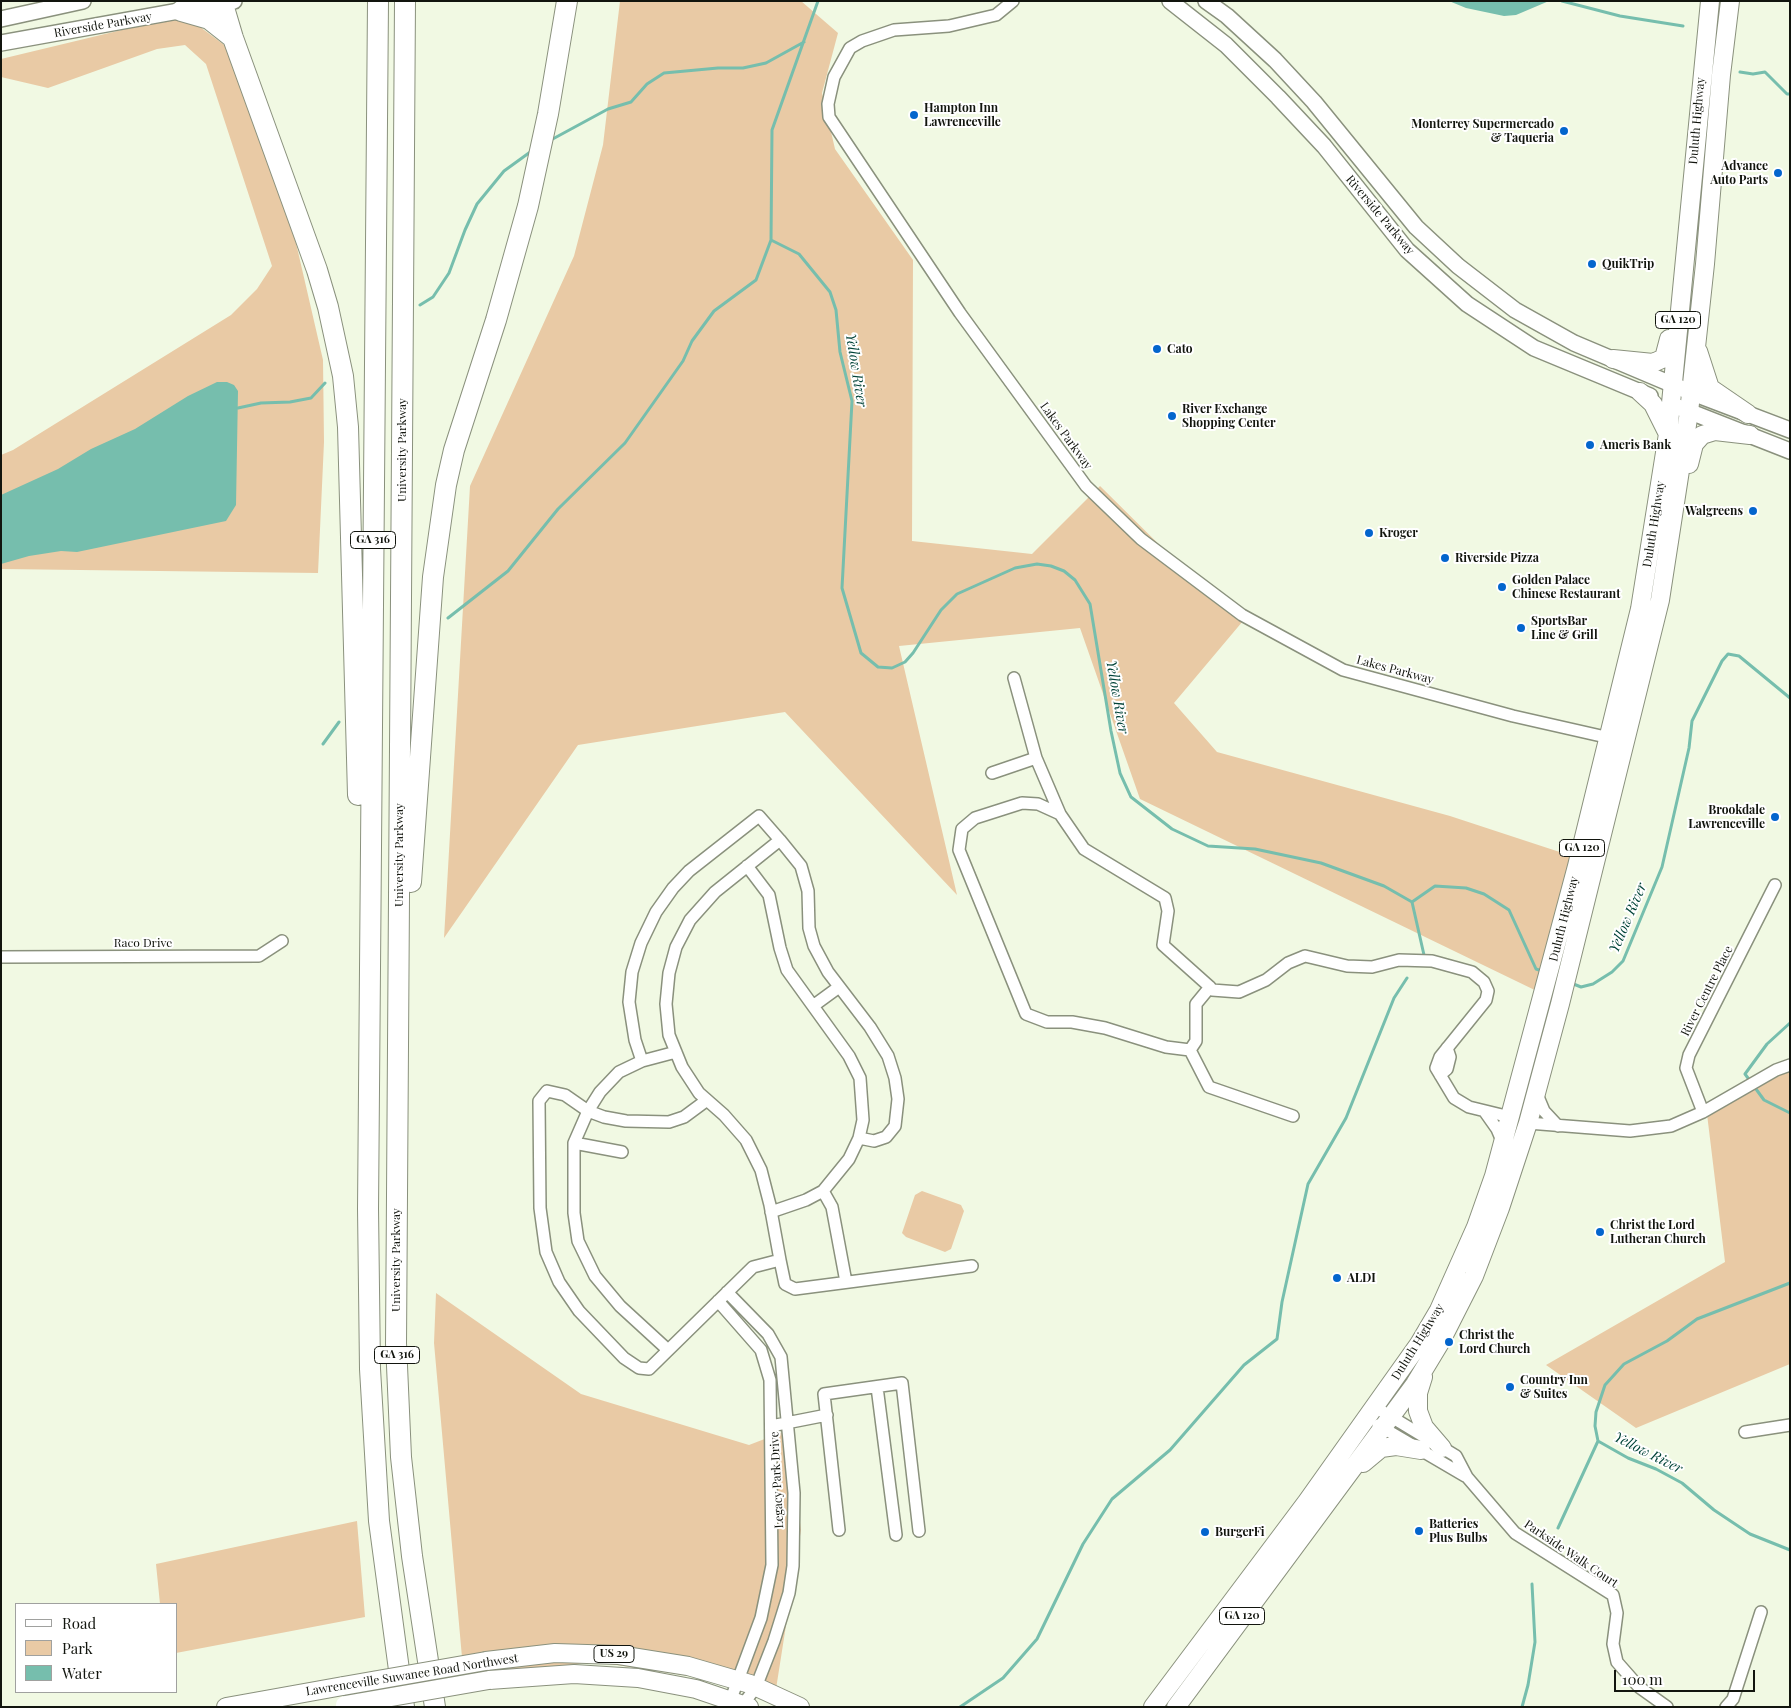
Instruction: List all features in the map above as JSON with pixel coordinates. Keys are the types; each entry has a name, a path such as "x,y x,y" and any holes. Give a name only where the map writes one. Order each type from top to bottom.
{"highway":[{"name":"GA 316","path":"378,1 369,1079 370,1369 379,1521 404,1707"},
{"name":"University Parkway","path":"405,1 396,1286 401,1457 412,1556 435,1707"},
{"path":"398,1001 407,936 438,532 454,450 496,320 530,197 552,91 566,1"},
{"path":"226,2 233,38 317,270 328,307 343,376 348,427 358,780 361,1031 369,1079"},
{"path":"181,11 209,20 233,38"}],"main road":[{"name":"Riverside Parkway","path":"1,19 83,1"},
{"name":"Riverside Parkway","path":"1170,1 1226,44 1278,97 1324,146 1407,250 1467,304 1534,348 1689,412 1790,451"},
{"name":"Riverside Parkway","path":"1206,1 1227,16 1275,60 1314,102 1416,227 1458,266 1516,310 1574,343 1690,392 1790,430"},
{"name":"Duluth Highway","path":"1153,1707 1379,1418 1425,1367 1441,1341 1474,1276 1500,1208 1528,1122 1560,1004 1562,960 1640,609 1668,434 1671,384 1710,1"},
{"name":"Duluth Highway","path":"1176,1707 1345,1478 1439,1310 1476,1227 1503,1145 1543,998 1562,960 1660,600 1673,527 1689,412 1721,75 1730,1"},
{"name":"Riverside Parkway","path":"1,42 226,2"},
{"path":"1613,359 1653,363 1664,358 1668,350 1677,261 1684,256"},
{"path":"1695,339 1702,368 1710,388 1748,414"},
{"path":"1640,392 1653,404 1668,434"},
{"path":"1673,527 1694,444 1702,435 1715,431 1750,435"},
{"path":"1528,1122 1524,1101 1540,1033 1536,1025"},
{"path":"1500,1208 1517,1140 1510,1117"},
{"path":"1425,1367 1418,1393 1418,1411 1424,1427 1442,1448"},
{"path":"1345,1478 1380,1448 1396,1446 1421,1450"},
{"name":"Lawrenceville Suwanee Road Northwest","path":"226,1707 486,1660 555,1653 619,1654 688,1666 756,1687 800,1707"},
{"name":"Lawrenceville Suwanee Road Northwest","path":"341,1706 489,1680 574,1674 670,1682 739,1705"},
{"path":"670,1682 698,1699 707,1707"}],"street":[{"name":"Lakes Parkway","path":"1013,1 996,14 949,26 894,30 862,41 850,48 834,78 828,104 829,117 960,313 1086,486 1141,539 1242,615 1344,670 1513,716 1610,738"},
{"path":"1014,678 1036,758 1060,814 1084,849 1165,898 1168,912 1163,945 1211,989 1239,992 1266,980 1288,963 1305,956 1347,966 1372,967 1399,960 1432,961 1472,972 1484,982 1488,991 1486,1000 1447,1048 1450,1057 1447,1069 1440,1076 1454,1098 1485,1112 1510,1117"},
{"path":"992,773 1036,758"},
{"path":"1060,814 1038,804 1022,803 976,818 962,829 959,850 1026,1014 1047,1022 1072,1022 1105,1028 1166,1047 1190,1050"},
{"path":"642,1061 635,1040 629,1002 632,972 641,943 656,912 673,888 689,871 759,816 801,866 808,892 809,928 814,946 828,972 870,1027 888,1056 895,1078 898,1099 895,1126 886,1137 874,1141 858,1138"},
{"path":"780,840 714,892 690,920 676,947 669,973 666,1004 669,1034 682,1067 699,1093 746,1140 761,1170 785,1284 795,1289 972,1266"},
{"path":"747,866 769,895 780,948 787,970 849,1056 860,1078 863,1120 850,1159 823,1191 806,1200 771,1212"},
{"name":"River Centre Place","path":"1703,1112 1686,1068 1689,1055 1775,885"},
{"name":"Raco Drive","path":"1,957 259,956 282,942"},
{"path":"813,1006 839,987"},
{"path":"1190,1050 1196,1041 1196,1004 1211,989"},
{"path":"1190,1050 1209,1088 1293,1116"},
{"path":"668,1350 620,1306 595,1276 578,1241 574,1214 574,1143 588,1111 600,1092 619,1072 642,1061 676,1052"},
{"path":"1528,1122 1630,1131 1671,1126 1703,1112 1776,1070 1790,1065"},
{"path":"707,1100 684,1117 669,1122 626,1122 588,1111 565,1095 547,1091 539,1101 540,1208 546,1252 559,1282 579,1311 624,1358 639,1368 649,1369 753,1267 780,1260"},
{"path":"1536,1092 1544,1111 1558,1126"},
{"path":"1485,1112 1497,1129 1503,1145"},
{"path":"574,1143 622,1152"},
{"path":"823,1191 832,1207 846,1282"},
{"name":"Legacy Park Drive","path":"727,1292 768,1334 781,1357 794,1493 793,1566 789,1593 777,1633 756,1687 739,1705"},
{"name":"Legacy Park Drive","path":"718,1301 761,1350 770,1380 772,1565 761,1618 739,1681 739,1705"},
{"path":"839,1530 824,1394 902,1383 919,1532"},
{"path":"877,1386 896,1535"},
{"path":"771,1426 827,1416"},
{"path":"1379,1418 1456,1456 1467,1477"},
{"path":"1379,1418 1421,1450 1467,1477"},
{"path":"1745,1432 1790,1425"},
{"name":"Parkside Walk Court","path":"1467,1477 1515,1533 1613,1595 1617,1613 1613,1644 1617,1662 1639,1687 1667,1707"},
{"path":"1726,1707 1733,1699 1761,1612"}],"green space":[{"path":"620,1 801,1 838,33 822,93 835,149 913,260 912,541 1032,554 1100,486 1207,592 1248,615 1174,703 1217,752 1450,816 1584,860 1545,995 1140,799 1080,628 899,646 957,895 785,712 578,745 444,938 470,486 574,256 603,145"},
{"path":"184,15 227,47 296,243 323,360 324,442 318,573 1,569 1,455 13,450 231,315 257,289 272,266 206,64 185,45 157,49 48,88 1,77 1,59"},
{"path":"1790,1070 1790,1364 1636,1428 1546,1365 1725,1262 1707,1114"},
{"path":"922,1191 961,1205 964,1211 951,1249 945,1252 906,1237 902,1233 915,1195"},
{"path":"436,1293 581,1394 749,1445 788,1430 801,1530 776,1689 590,1661 465,1691 434,1343"},
{"path":"357,1521 365,1617 178,1653 178,1603 160,1603 156,1564"}],"water":[{"path":"1449,1 1549,1 1516,15 1504,16 1466,8"},
{"path":"217,382 227,382 234,385 238,391 236,505 226,521 77,552 61,551 29,556 1,564 1,495 58,469 91,449 135,429 188,396"}],"waterway":[{"path":"448,618 508,571 558,509 625,443 683,361 692,341 714,311 756,280 771,240 772,130 818,1"},
{"path":"1562,1 1620,16 1683,26"},
{"path":"549,141 608,109 631,102 647,84 664,73 718,68 743,68 766,63 804,42"},
{"path":"1740,72 1753,74 1765,72 1787,94 1790,94"},
{"path":"420,305 433,297 449,273 477,204 504,171 533,150"},
{"name":"Yellow River","path":"771,240 799,254 830,292 836,310 840,352 852,401 842,588 861,653 878,667 892,668 905,662 913,653 941,610 957,594 1015,568 1037,564 1051,566 1064,571 1075,580 1090,604 1111,731 1120,773 1131,797 1172,829 1208,846 1255,849 1321,863 1384,886 1412,902"},
{"path":"238,408 261,403 290,402 311,398 325,383"},
{"name":"Yellow River","path":"1571,983 1581,987 1593,984 1612,972 1623,961 1662,867 1689,748 1692,721 1722,661 1728,654 1739,656 1790,698"},
{"path":"323,744 339,722"},
{"name":"Yellow River","path":"1412,902 1435,886 1466,888 1484,894 1509,910 1536,969 1542,971"},
{"path":"1412,902 1424,955 1422,957"},
{"path":"960,1707 1003,1678 1037,1639 1083,1544 1112,1499 1170,1450 1244,1365 1277,1339 1282,1302 1308,1184 1346,1118 1394,998 1407,978"},
{"name":"Yellow River","path":"1790,1023 1767,1044 1745,1074 1764,1100 1790,1113"},
{"name":"Yellow River","path":"1790,1283 1697,1319 1667,1341 1624,1364 1605,1385 1596,1412 1595,1426 1598,1441 1628,1458 1656,1469 1682,1483 1714,1510 1750,1534 1790,1550"},
{"path":"1558,1528 1598,1441"},
{"path":"1522,1707 1528,1685 1535,1642 1532,1584"}],"place":[{"name":"Hampton Inn Lawrenceville","path":"914,115"},
{"name":"Monterrey Supermercado & Taqueria","path":"1564,131"},
{"name":"Advance Auto Parts","path":"1778,173"},
{"name":"QuikTrip","path":"1592,264"},
{"name":"Cato","path":"1157,349"},
{"name":"River Exchange Shopping Center","path":"1172,416"},
{"name":"Ameris Bank","path":"1590,445"},
{"name":"Walgreens","path":"1753,511"},
{"name":"Kroger","path":"1369,533"},
{"name":"Riverside Pizza","path":"1445,558"},
{"name":"Golden Palace Chinese Restaurant","path":"1502,587"},
{"name":"SportsBar Line & Grill","path":"1521,628"},
{"name":"Brookdale Lawrenceville","path":"1775,817"},
{"name":"Christ the Lord Lutheran Church","path":"1600,1232"},
{"name":"ALDI","path":"1337,1278"},
{"name":"Christ the Lord Church","path":"1449,1342"},
{"name":"Country Inn & Suites","path":"1510,1387"},
{"name":"Batteries Plus Bulbs","path":"1419,1531"},
{"name":"BurgerFi","path":"1205,1532"}]}
